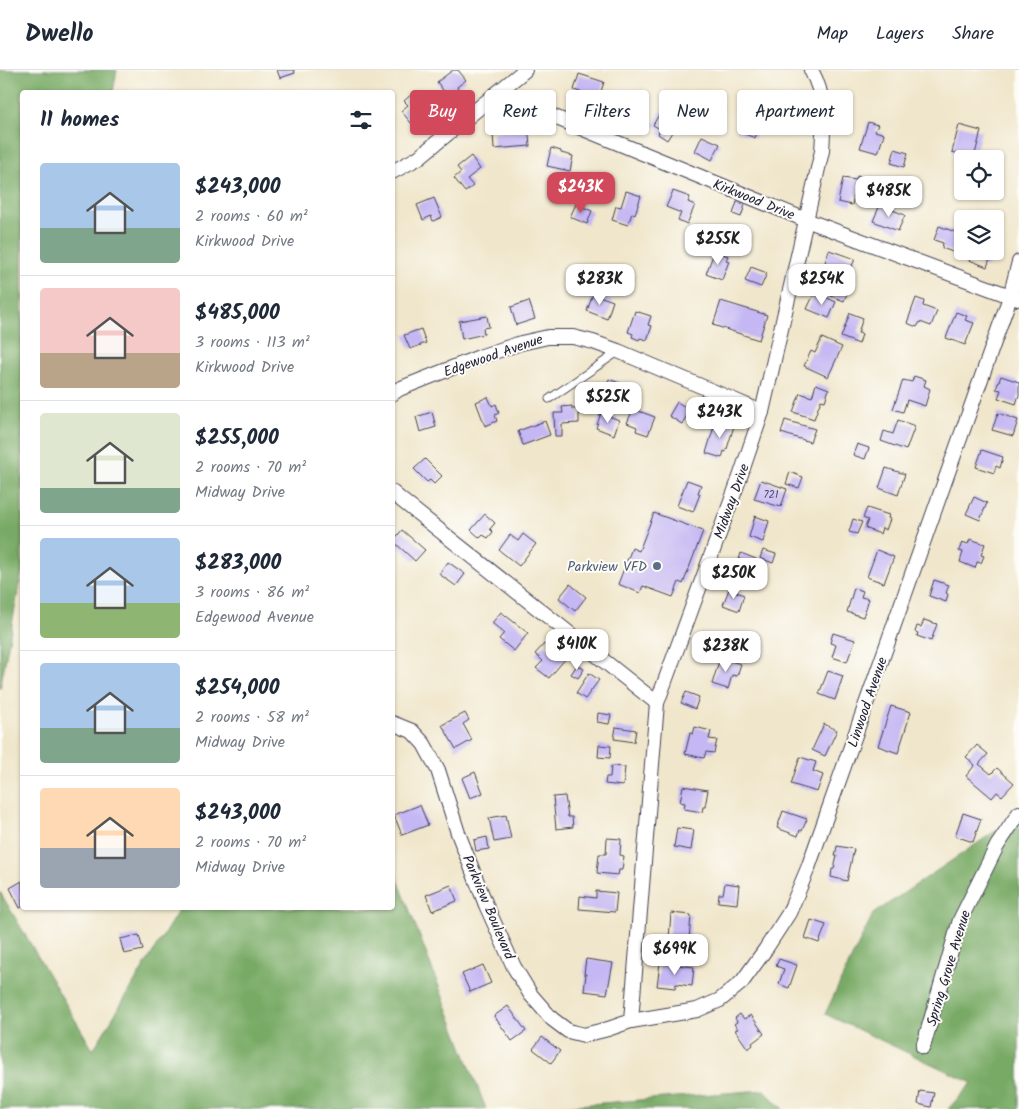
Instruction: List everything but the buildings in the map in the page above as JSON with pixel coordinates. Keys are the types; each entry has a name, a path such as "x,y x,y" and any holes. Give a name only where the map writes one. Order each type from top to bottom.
{"street":[{"path":"501,90 525,70"},
{"name":"Midway Drive","path":"631,1021 657,703 762,412 822,151 824,113 818,82 811,70"},
{"path":"395,172 418,158 485,103"},
{"name":"Kirkwood Drive","path":"556,118 806,220 1014,298"},
{"name":"Linwood Avenue","path":"631,1021 698,1010 720,1000 742,982 789,913 808,868 1014,298 1019,262"},
{"name":"Edgewood Avenue","path":"395,392 482,356 521,343 548,337 573,337 593,342 762,412"},
{"path":"395,495 657,703"},
{"name":"Parkview Boulevard","path":"395,724 412,731 418,737 424,744 438,770 458,833 486,905 514,967 531,995 552,1019 568,1031 584,1035 608,1030 631,1021"},
{"name":"Spring Grove Avenue","path":"923,1047 960,920 996,846 1019,813"}],"lane":[{"path":"549,399 618,352"}],"green space":[{"path":"0,70 117,70 113,90 20,90 20,582 0,689"},
{"path":"1019,815 1019,1109 948,1109 972,1083 825,1014 873,914"},
{"path":"395,872 486,1109 0,1109 0,892 93,1050 179,910 395,910"},
{"path":"763,1090 783,1109 528,1109"}],"place":[{"name":"Parkview VFD","path":"657,566"}]}
